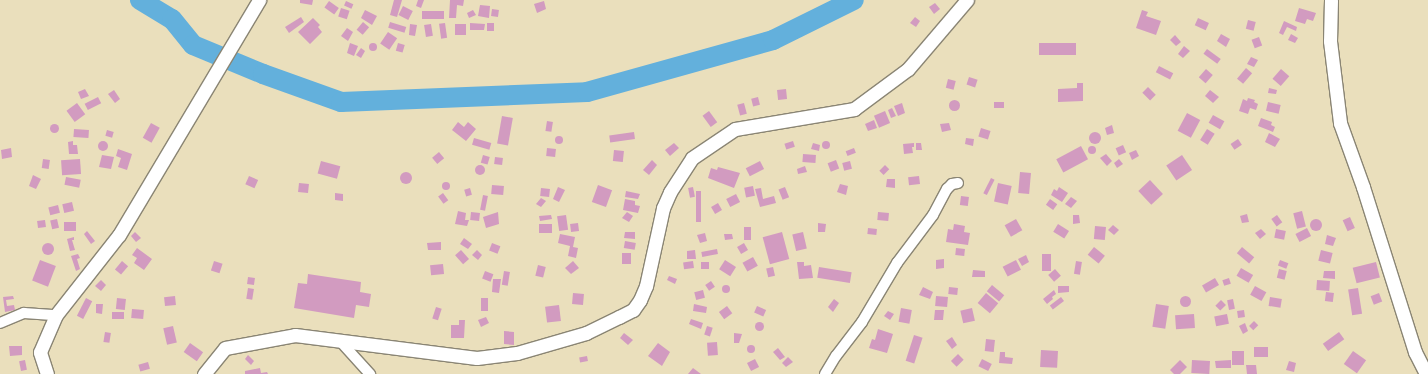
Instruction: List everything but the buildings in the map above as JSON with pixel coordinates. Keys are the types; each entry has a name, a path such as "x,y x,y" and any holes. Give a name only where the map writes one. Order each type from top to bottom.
{"street":[{"path":"47,374 40,352 56,315 119,235 259,0"},
{"path":"204,374 225,348 295,335 400,347 451,356 477,358 517,353 586,333 619,317 633,310 640,300 646,286 663,208 670,192 692,158 735,129 854,109 908,69 967,0"},
{"path":"1330,0 1330,41 1340,122 1363,187 1415,352 1426,374"},
{"path":"825,374 836,356 862,322 897,263 933,215 947,189 952,184 958,183"},
{"path":"0,323 24,313 56,315"},
{"path":"340,341 370,374"}],"waterway":[{"path":"140,0 172,19 193,45 263,74 341,102 587,92 773,40 854,0"}]}
